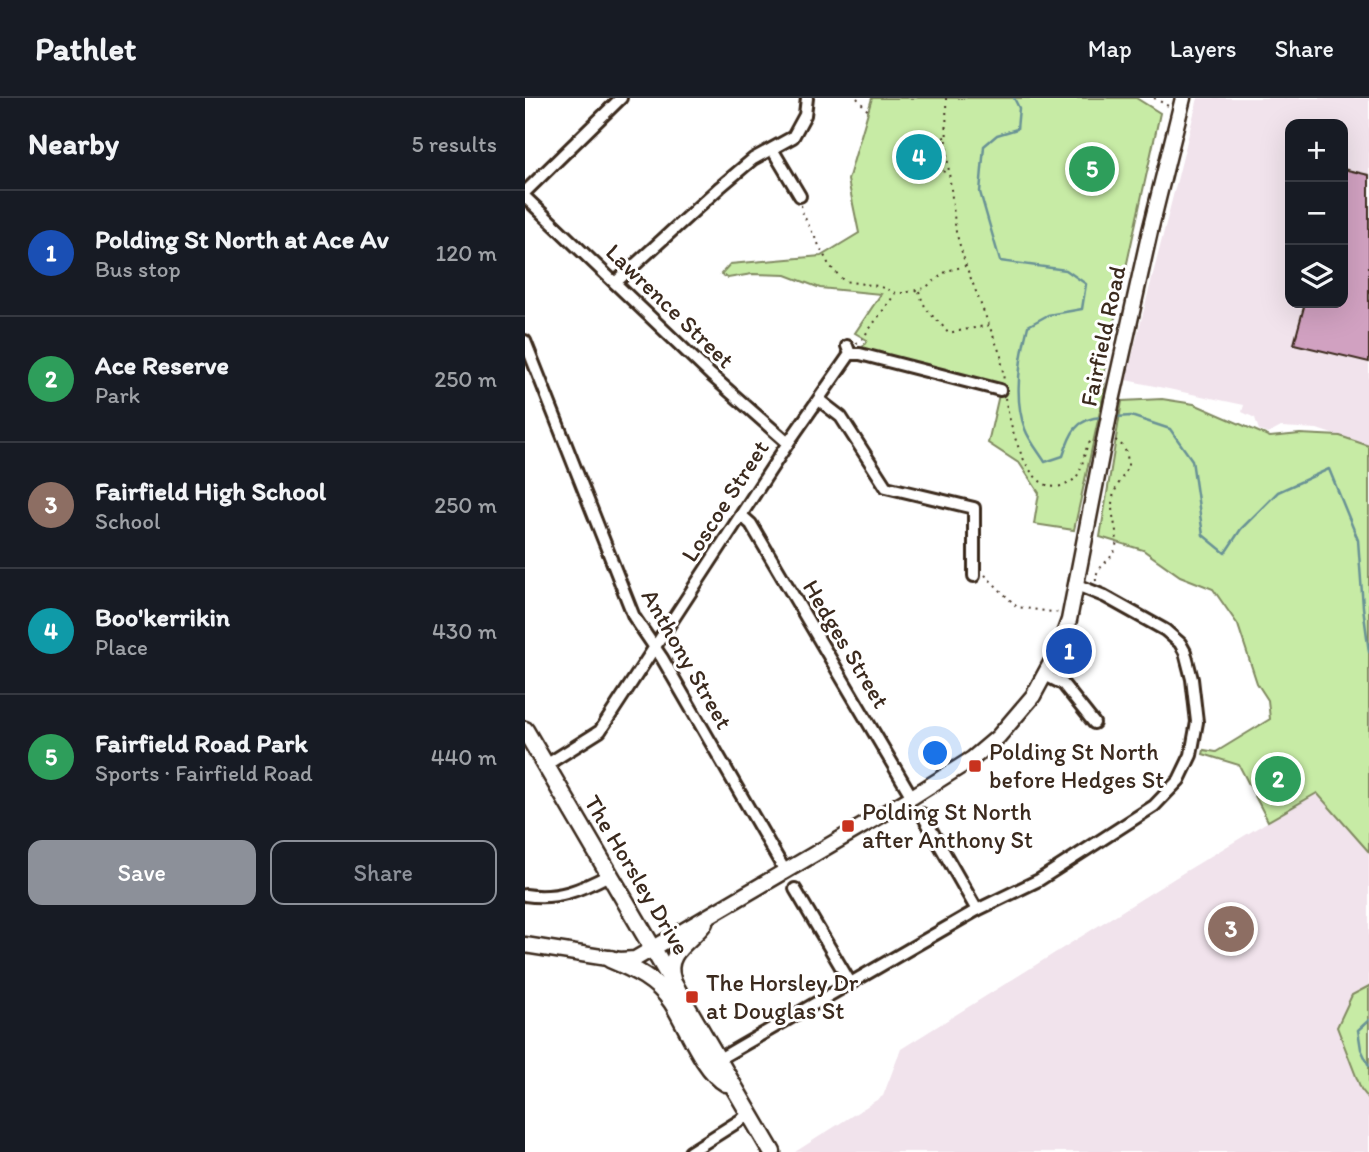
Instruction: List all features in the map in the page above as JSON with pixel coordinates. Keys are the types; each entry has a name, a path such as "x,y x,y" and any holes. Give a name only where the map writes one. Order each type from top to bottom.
{"main road":[{"name":"Fairfield Road","path":"525,945 629,960 654,949 972,759 998,737 1020,712 1045,675 1063,639 1077,585 1102,441 1183,98"},
{"name":"The Horsley Drive","path":"525,730 772,1152"},
{"path":"674,982 670,964 673,957 694,938 710,916"},
{"path":"610,959 650,980 670,1000 719,1079 734,1087"}],"street":[{"path":"525,195 621,98"},
{"path":"615,283 753,159 793,137 805,115 807,98"},
{"path":"772,149 801,202"},
{"name":"Lawrence Street","path":"525,195 711,375 788,443"},
{"name":"Anthony Street","path":"525,341 633,617 662,658 786,871"},
{"path":"848,350 1000,390"},
{"name":"Loscoe Street","path":"546,765 600,731 788,443 819,400 848,350"},
{"path":"819,400 841,417 886,488 974,508 974,570"},
{"name":"Hedges Street","path":"741,516 751,524 912,797"},
{"path":"719,1059 977,910 1039,880 1154,806 1179,780 1191,755 1197,722 1189,663 1180,643 1154,623 1077,585"},
{"path":"1045,675 1063,684 1094,723"},
{"path":"922,814 977,910"},
{"path":"525,895 557,897 609,875"},
{"path":"795,889 851,984"},
{"path":"690,1152 750,1114"}],"path":[{"path":"857,98 868,111"},
{"path":"946,98 946,136 955,232 1001,356 1003,389 1012,427 1024,460 1035,477 1042,483 1052,485 1069,483 1077,475 1084,464 1088,443 1120,443 1128,457 1128,466 1116,485 1111,508 1117,541 1115,550 1095,577 1095,581 1104,586"},
{"path":"1154,98 1168,106"},
{"path":"946,136 933,141 924,160 949,173"},
{"path":"801,202 829,265 844,281 878,286 895,293 925,288 947,271 966,266"},
{"path":"919,290 930,316 948,332 990,325"},
{"path":"848,350 860,342 895,293"},
{"path":"974,570 1017,607 1061,614"}],"shaded area":[{"path":"1198,98 1369,98 1369,446 1317,429 1281,427 1268,434 1259,430 1255,418 1242,412 1244,405 1126,380"},
{"path":"1317,792 1369,852 1369,986 1352,996 1337,1027 1361,1089 1369,1099 1369,1152 795,1152 883,1096 901,1049"}],"green space":[{"path":"872,98 1136,98 1160,113 1105,363 1104,393 1074,530 1034,524 1039,493 1020,464 988,443 1001,386 861,350 867,340 855,333 881,294 820,288 786,275 752,274 728,278 721,274 730,264 821,256 859,233 848,180"},
{"path":"1162,399 1194,404 1270,437 1300,434 1340,436 1369,446 1369,852 1317,793 1268,821 1239,765 1203,754 1204,750 1216,752 1270,719 1268,700 1257,683 1238,625 1213,589 1180,576 1143,550 1100,537 1122,401"},
{"path":"1369,986 1369,1099 1361,1089 1337,1027 1352,995"}],"building":[{"path":"1348,170 1369,175 1369,362 1294,344 1304,308 1348,308"}],"waterway":[{"path":"1014,98 1019,108 1017,129 997,135 984,146 980,192 1000,261 1066,270 1086,284 1082,309 1048,315 1028,326 1019,377 1021,417 1029,437 1045,462 1063,456 1068,441 1080,424 1102,417"},
{"path":"1116,417 1131,416 1170,429 1192,460 1203,535 1225,553 1241,529 1278,492 1329,469 1358,540 1369,652"},
{"path":"1369,1020 1358,1030 1361,1049 1369,1066"}],"place":[{"name":"Boo'kerrikin","path":"919,157"},
{"name":"Fairfield Road Park","path":"1092,169"},
{"name":"Polding St North at Ace Av","path":"1069,651"},
{"name":"Polding St North before Hedges St","path":"975,766"},
{"name":"Ace Reserve","path":"1278,779"},
{"name":"Polding St North after Anthony St","path":"848,826"},
{"name":"Fairfield High School","path":"1231,929"},
{"name":"The Horsley Dr at Douglas St","path":"692,997"}]}
